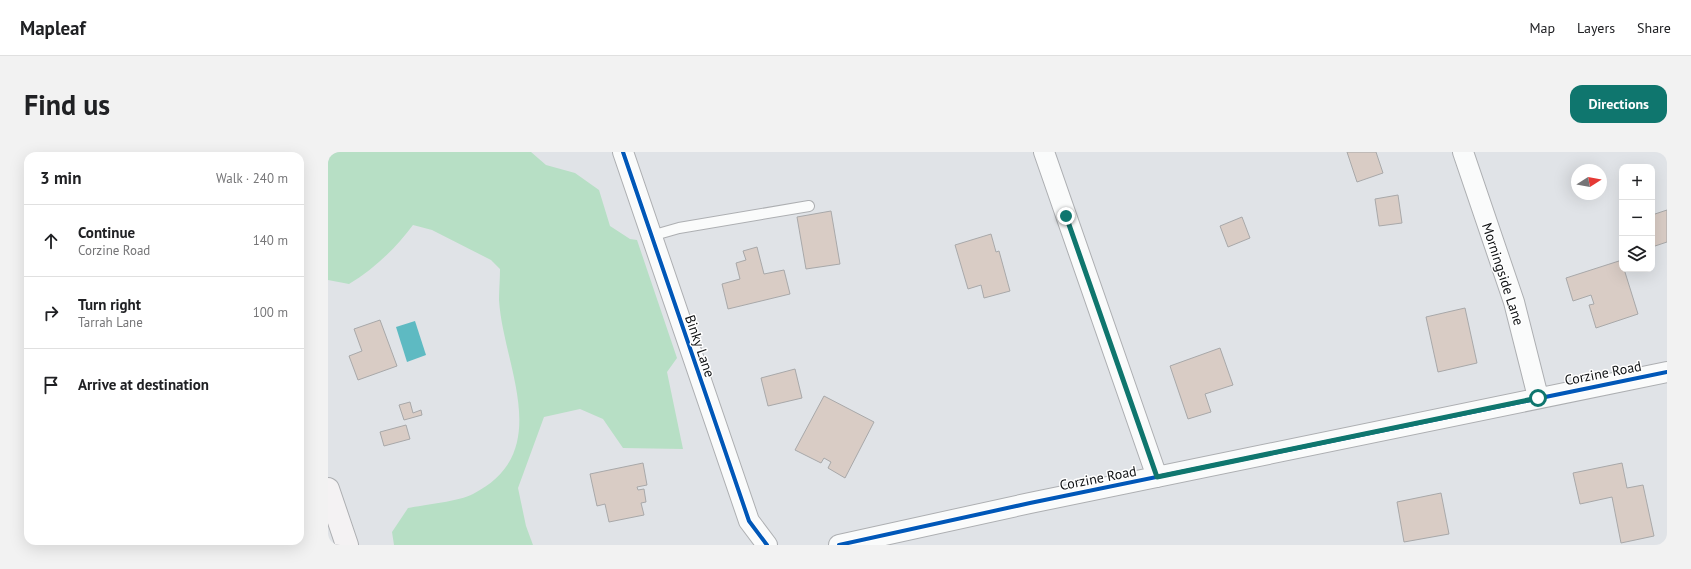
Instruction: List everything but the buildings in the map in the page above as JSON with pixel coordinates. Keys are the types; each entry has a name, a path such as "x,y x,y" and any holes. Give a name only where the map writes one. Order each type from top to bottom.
{"street":[{"name":"Binky Lane","path":"623,152 750,521 766,545"},
{"path":"1044,152 1157,477"},
{"name":"Morningside Lane","path":"1463,152 1514,302 1530,361 1538,398"},
{"name":"Corzine Road","path":"838,545 1157,477 1667,372"},
{"path":"328,489 347,545"}],"lane":[{"path":"651,236 679,228 809,206"}],"green space":[{"path":"328,152 531,152 546,165 575,173 599,190 610,226 630,239 637,240 677,358 667,372 683,449 623,448 603,419 580,409 544,417 518,488 526,526 533,545 394,545 392,532 408,508 451,501 473,494 498,476 513,455 519,432 519,406 502,326 499,300 500,269 491,260 432,230 413,225 384,258 349,284 328,280"}],"water":[{"path":"415,321 426,355 407,362 396,327"}],"cycle path":[{"path":"623,152 749,521 767,545"},
{"path":"839,545 1030,503 1667,372"}],"route":[{"path":"1066,216 1157,477 1538,398"}]}
